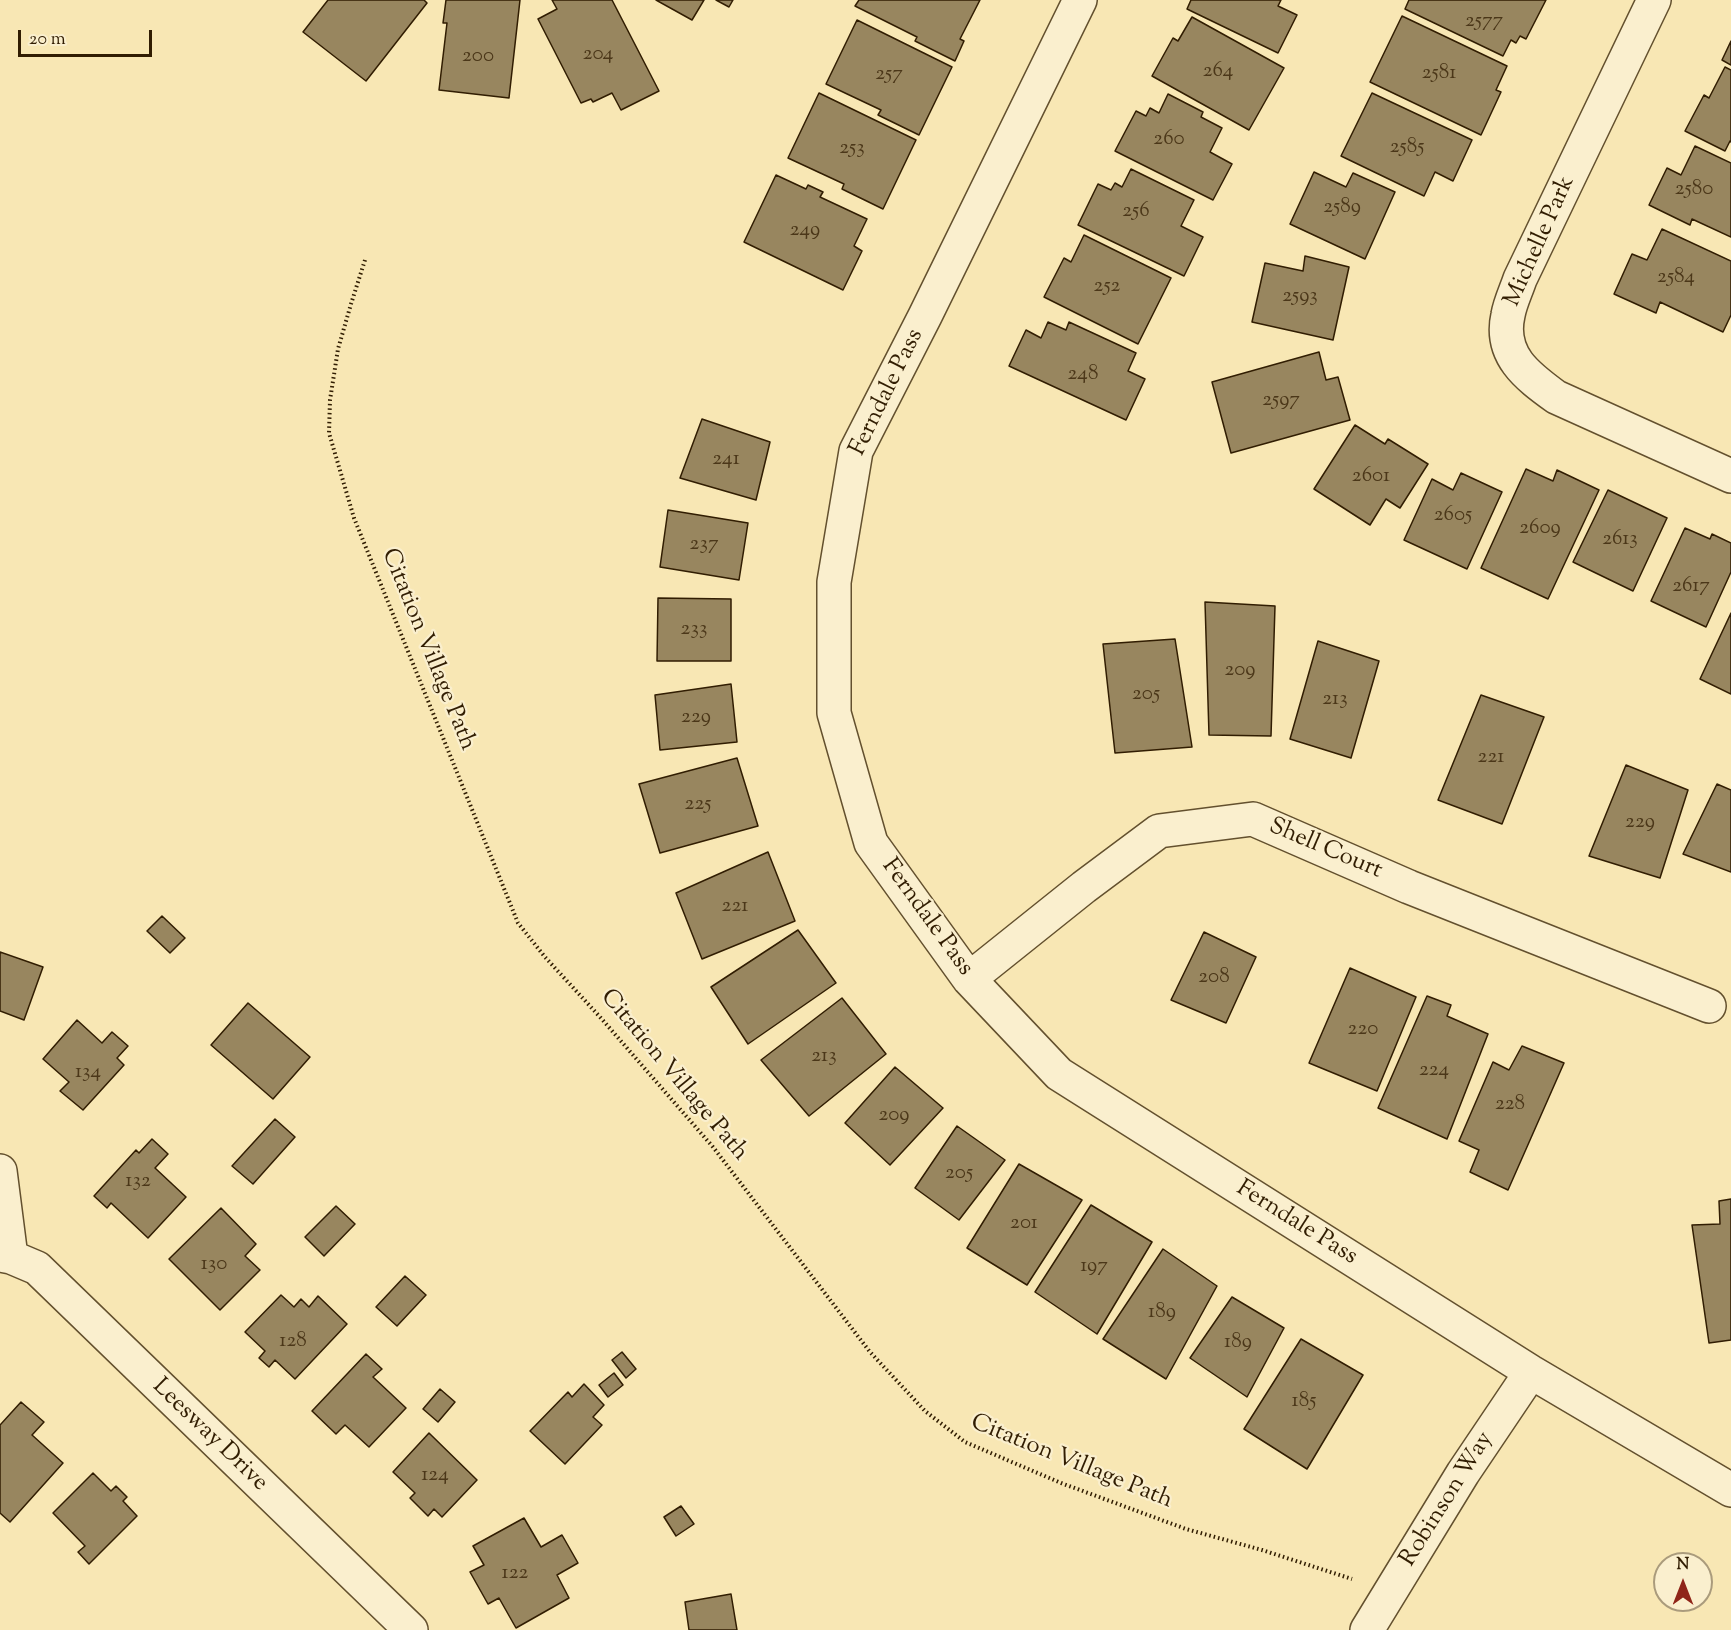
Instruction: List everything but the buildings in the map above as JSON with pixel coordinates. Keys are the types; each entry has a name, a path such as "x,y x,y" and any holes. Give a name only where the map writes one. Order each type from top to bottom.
{"street":[{"name":"Ferndale Pass","path":"1080,0 931,306 856,451 834,582 834,713 871,843 969,979 1059,1074 1531,1371 1731,1490"},
{"name":"Michelle Park","path":"1654,0 1521,279 1508,315 1506,338 1514,358 1530,379 1556,397 1731,476"},
{"name":"Shell Court","path":"969,979 1084,887 1159,831 1253,819 1409,887 1709,1006"},
{"path":"0,1171 5,1256"},
{"name":"Leesway Drive","path":"5,1256 36,1268 411,1630"},
{"name":"Robinson Way","path":"1367,1630 1463,1473 1531,1371"}],"path":[{"name":"Citation Village Path","path":"365,260 338,349 330,400 328,434 354,518 518,923 545,957 713,1147 870,1352 925,1411 965,1442 1061,1483 1186,1529 1350,1578 1385,1600"}]}
